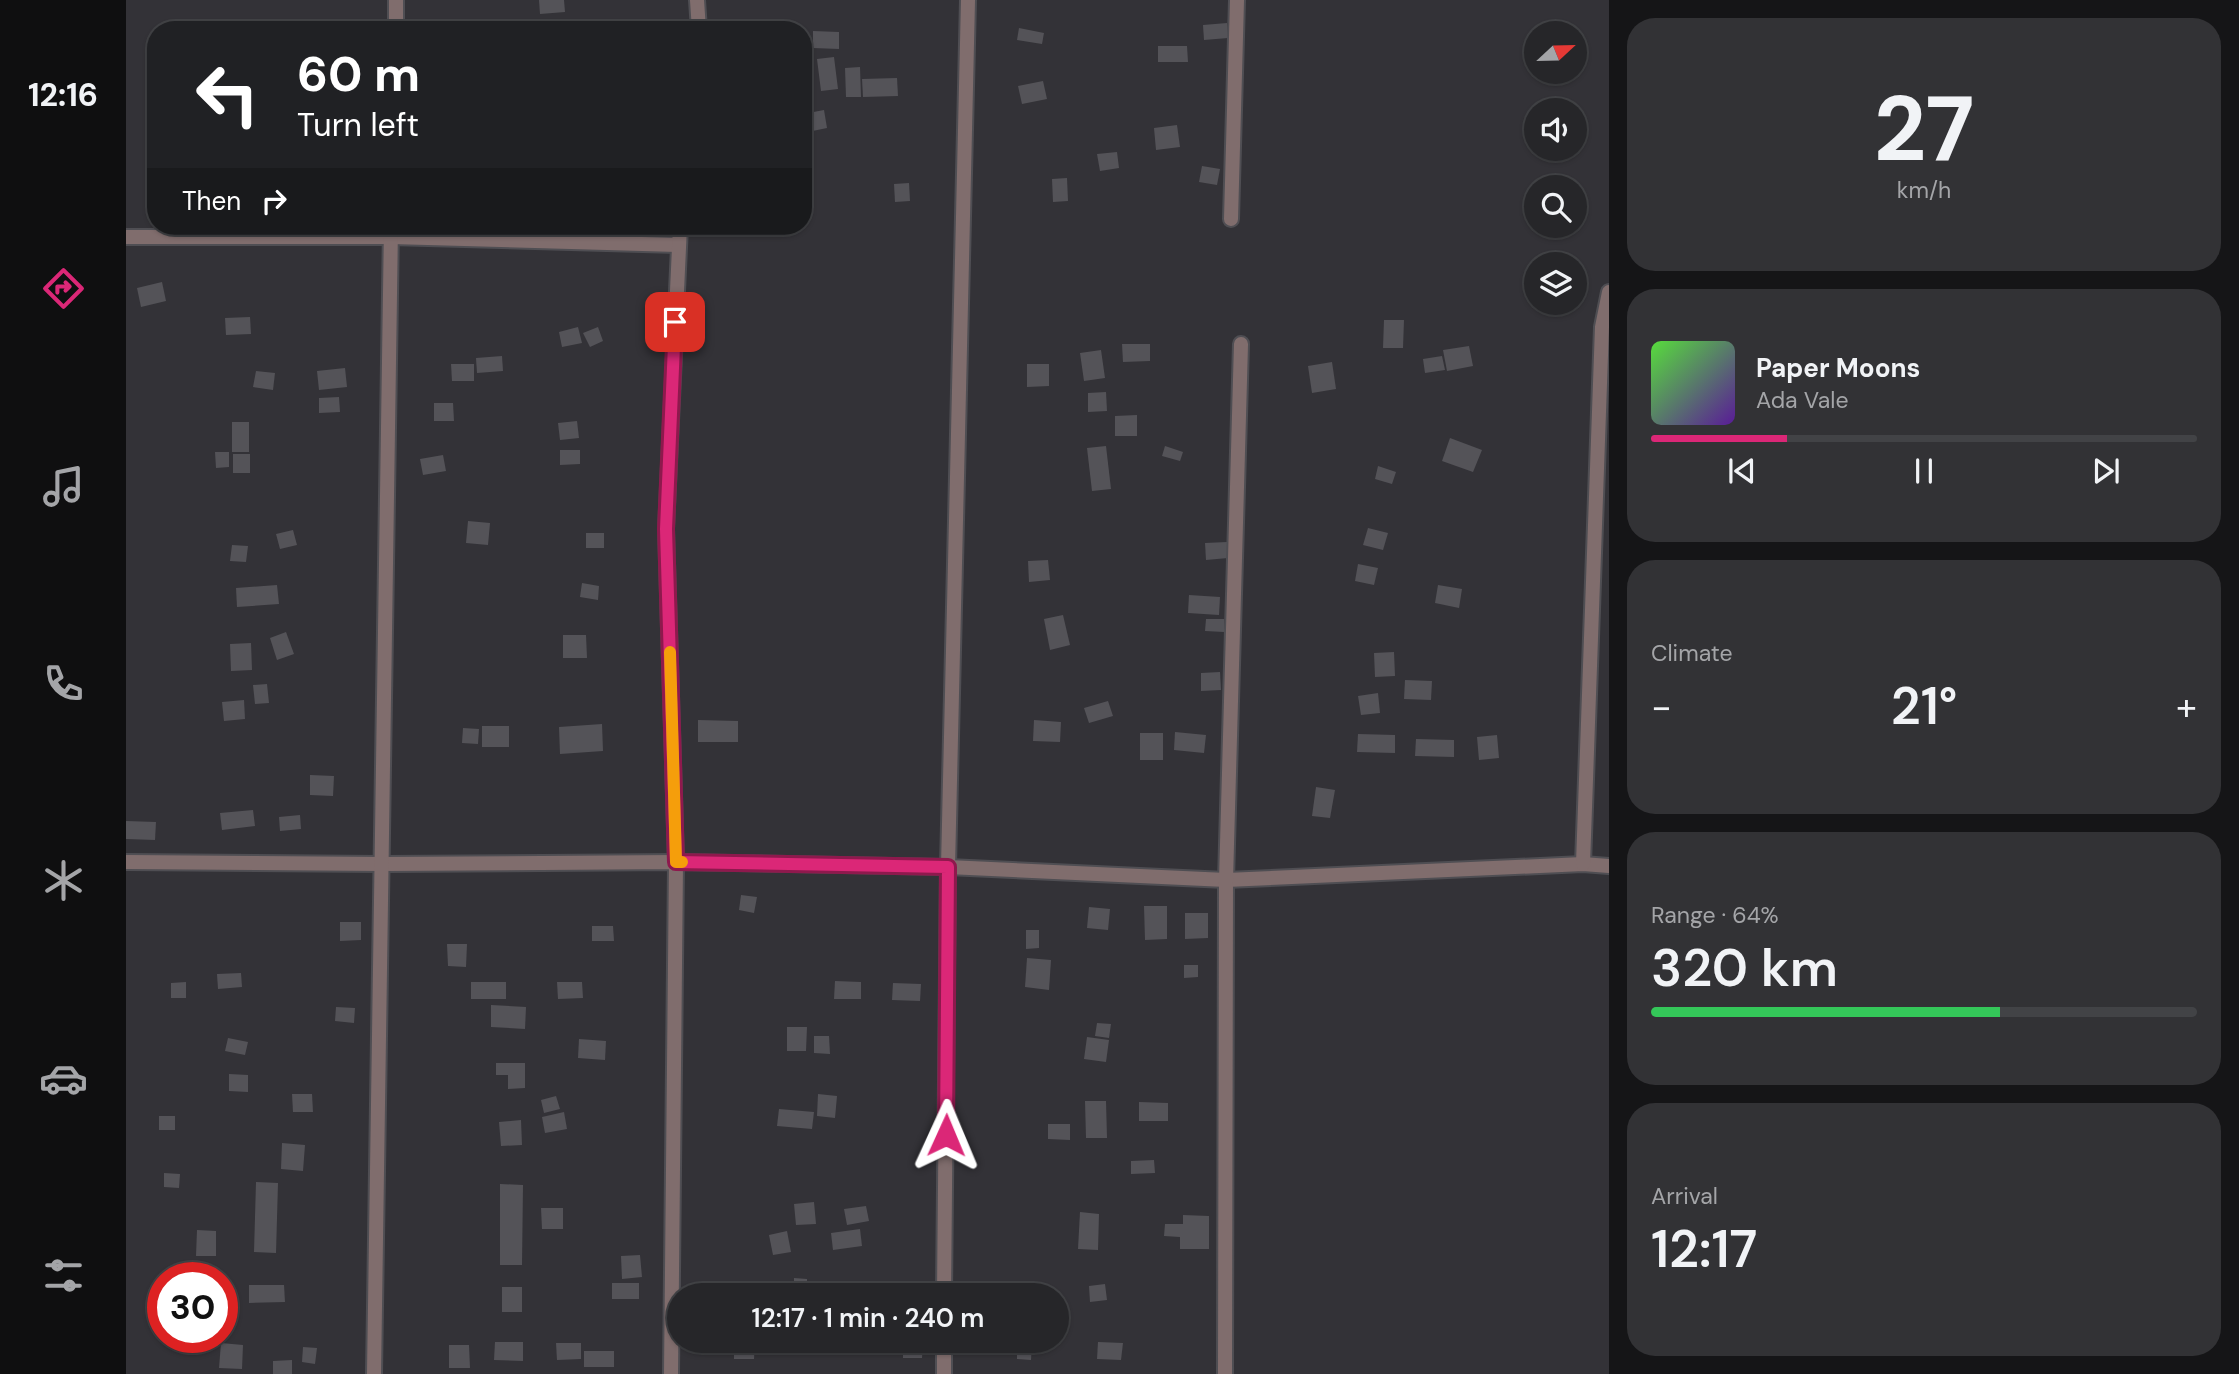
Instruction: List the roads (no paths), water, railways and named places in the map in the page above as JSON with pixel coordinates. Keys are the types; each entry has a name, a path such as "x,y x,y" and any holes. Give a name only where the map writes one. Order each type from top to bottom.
{"street":[{"path":"396,0 396,21"},
{"path":"697,0 698,21"},
{"path":"944,1283 948,867 968,0"},
{"path":"1231,219 1237,0"},
{"path":"126,237 214,235"},
{"path":"374,1374 391,235"},
{"path":"473,235 678,245"},
{"path":"671,1374 676,862 666,529 679,235"},
{"path":"1583,864 1602,327 1609,292"},
{"path":"1225,1374 1226,880 1241,344"},
{"path":"126,862 676,862 948,867 1226,880 1583,864 1609,866"},
{"path":"944,1353 944,1374"}]}
